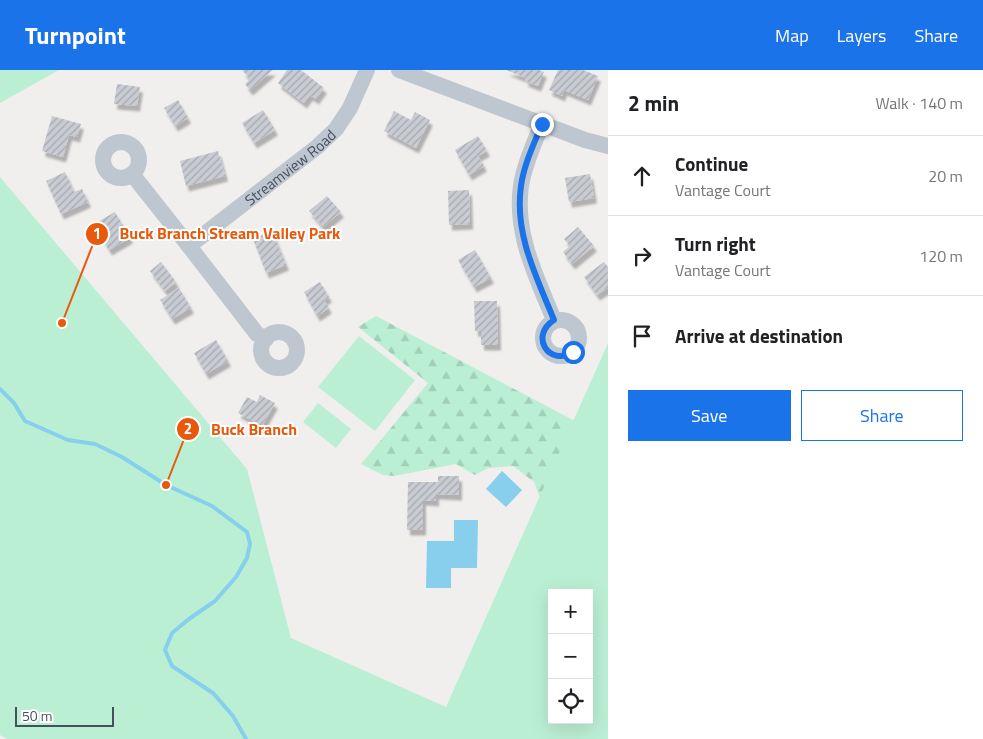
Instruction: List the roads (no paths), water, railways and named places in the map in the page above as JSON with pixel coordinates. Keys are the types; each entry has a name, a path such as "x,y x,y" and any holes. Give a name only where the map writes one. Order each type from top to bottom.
{"street":[{"name":"Streamview Road","path":"189,246 318,147 336,129 350,108 367,70"},
{"path":"399,70 585,140 608,146"},
{"path":"542,124 527,162 521,187 520,209 522,232 529,259 554,320"},
{"path":"132,174 256,334 266,339"}],"water":[{"path":"502,471 522,490 506,507 486,489"},
{"path":"454,520 478,520 477,568 451,568 451,588 426,588 427,541 454,541"}],"waterway":[{"path":"0,389 14,403 25,421 68,440 95,444 122,457 166,485 212,506 247,532 250,544 247,558 236,577 215,601 172,633 165,650 172,666 213,693 233,716 246,739"}],"place":[{"name":"Buck Branch Stream Valley Park","path":"62,323"},
{"name":"Buck Branch","path":"166,485"}]}
